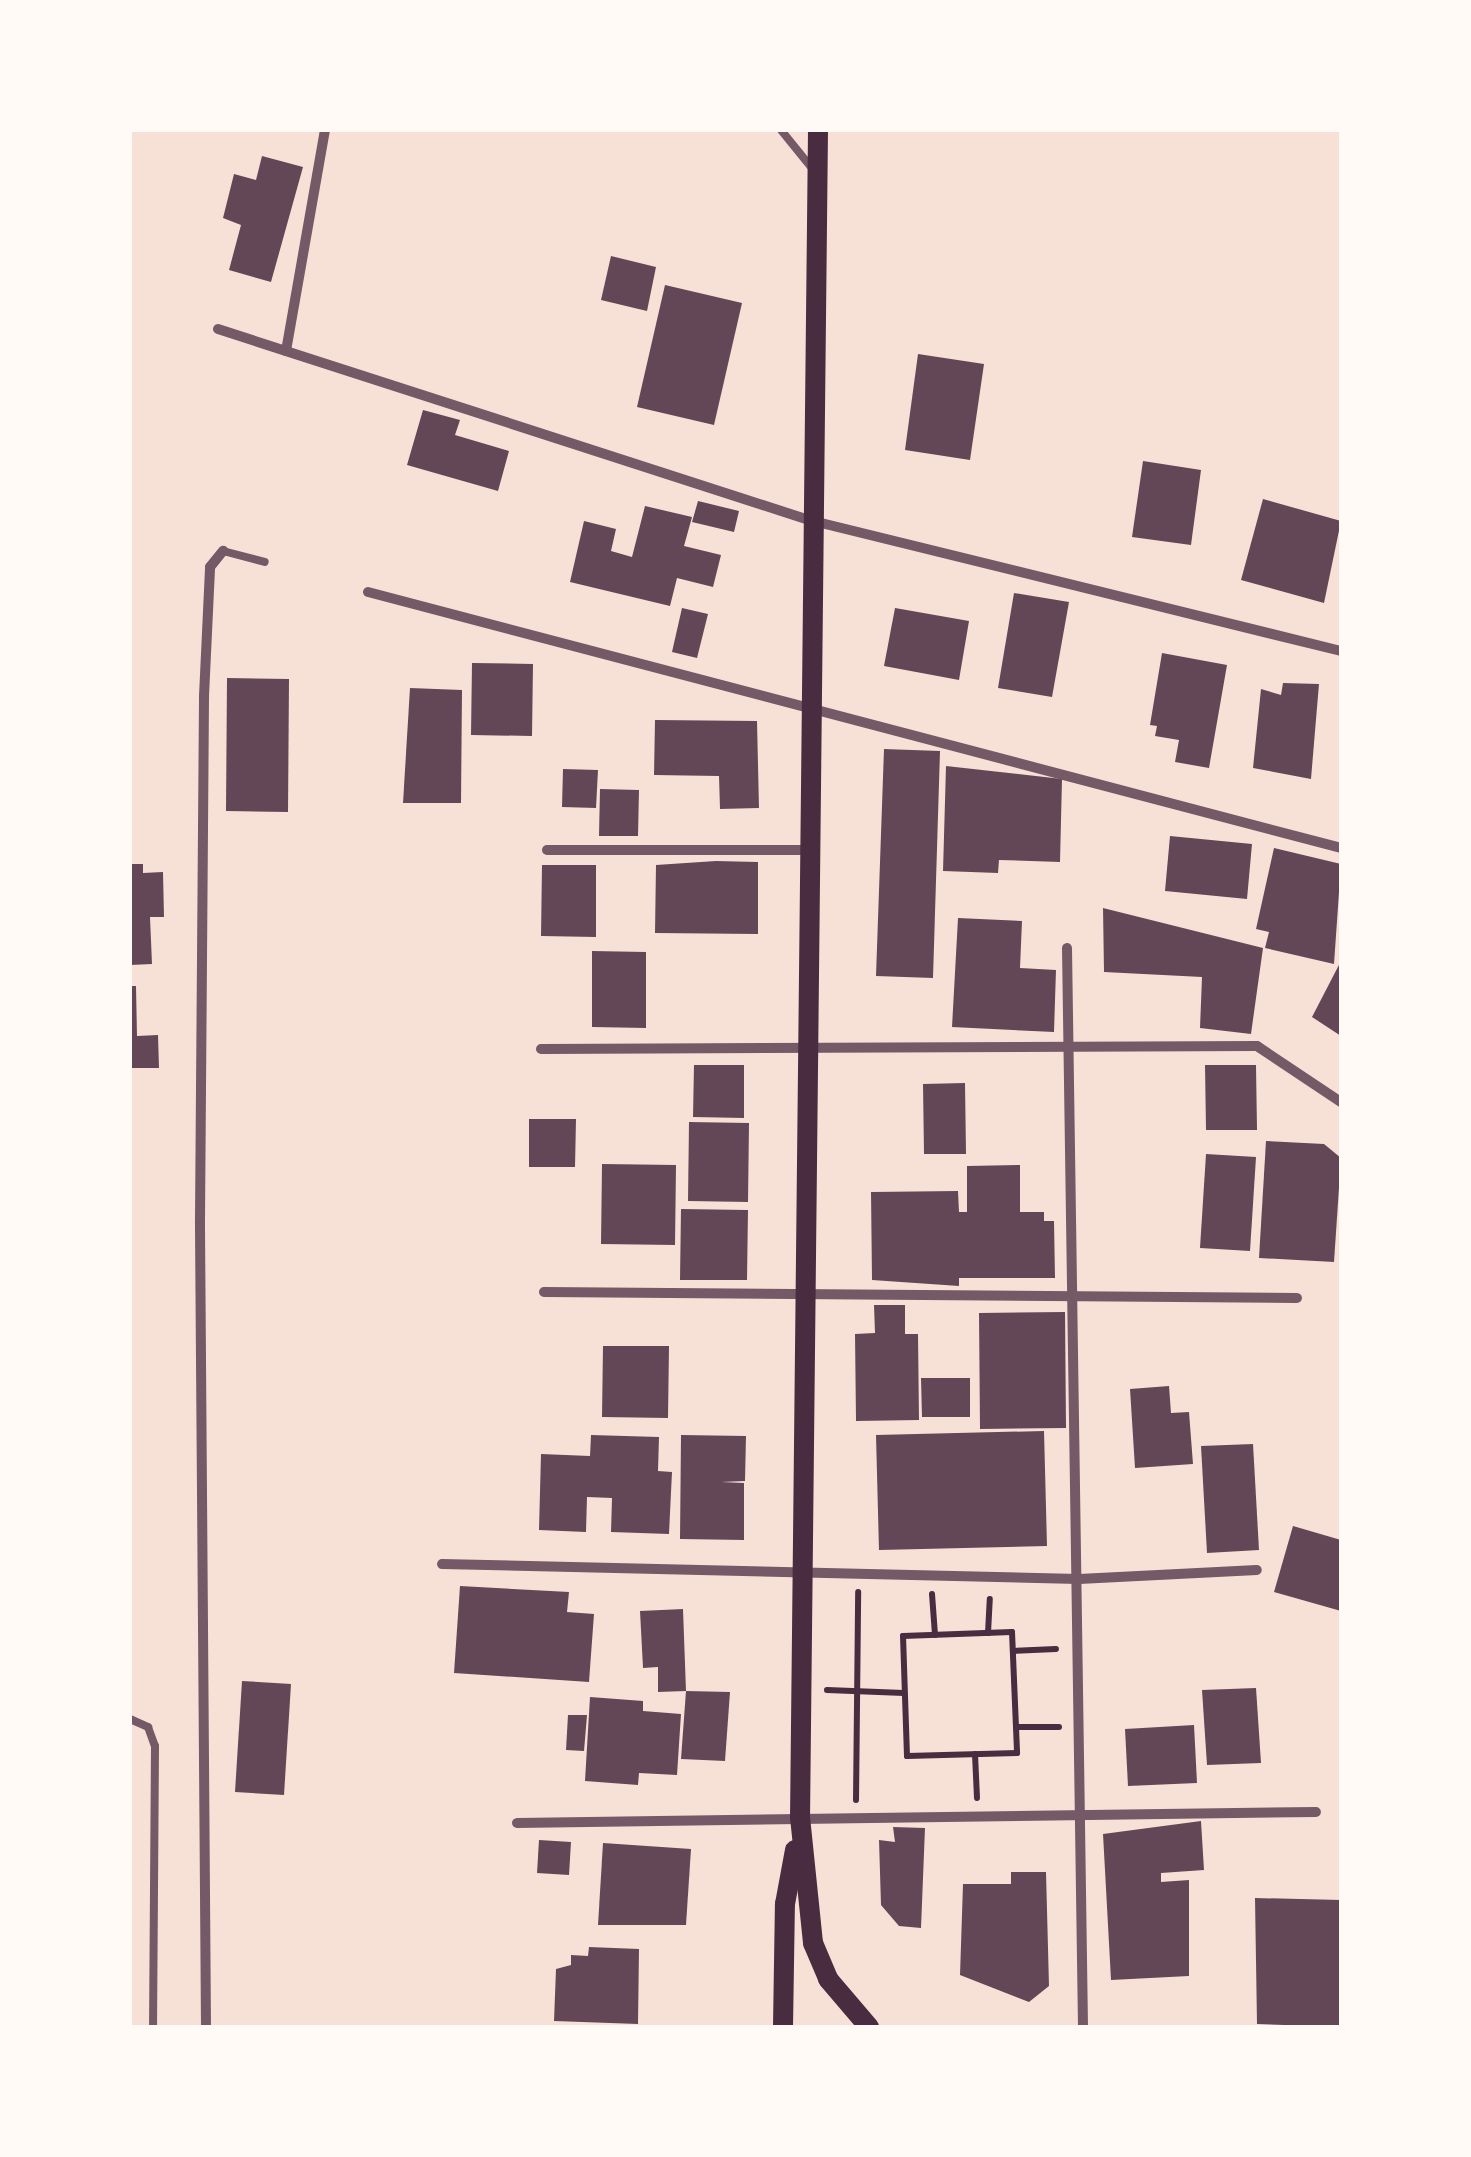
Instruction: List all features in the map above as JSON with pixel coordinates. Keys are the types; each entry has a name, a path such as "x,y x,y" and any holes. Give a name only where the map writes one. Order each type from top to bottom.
{"main road":[{"path":"818,130 809,520 813,714 807,1575 800,1817 813,1943 828,1979 869,2027"},
{"path":"783,2027 785,1904 800,1817"}],"street":[{"path":"286,351 325,130"},
{"path":"218,329 809,520 1341,652"},
{"path":"206,2027 200,1239 204,714 210,568 223,551"},
{"path":"368,592 813,714 1069,772 1341,848"},
{"path":"547,850 812,850"},
{"path":"1066,948 1065,1048 1079,1579 1083,2027"},
{"path":"541,1049 1258,1046 1341,1102"},
{"path":"544,1292 1298,1298"},
{"path":"442,1564 1079,1579 1257,1570"},
{"path":"517,1823 1316,1812"}],"lane":[{"path":"781,130 818,175"},
{"path":"223,551 265,562"},
{"path":"130,1720 148,1728 155,1746 153,2027"}],"path":[{"path":"856,1816 858,1576"},
{"path":"931,1577 935,1635"},
{"path":"988,1633 991,1578"},
{"path":"1012,1632 1016,1753 908,1756 904,1636 935,1635 1012,1632"},
{"path":"1013,1651 1080,1648"},
{"path":"857,1690 905,1693"},
{"path":"1016,1727 1081,1726"},
{"path":"975,1754 978,1816"}],"building":[{"path":"262,156 303,167 271,282 229,270 241,225 223,218 234,174 256,180"},
{"path":"611,256 656,267 647,311 601,300"},
{"path":"665,285 742,303 714,425 637,407"},
{"path":"918,354 984,364 970,460 905,450"},
{"path":"423,410 460,420 455,435 509,451 498,491 407,465"},
{"path":"1143,461 1201,470 1191,545 1132,537"},
{"path":"1263,499 1341,521 1324,603 1241,580"},
{"path":"698,501 739,511 734,532 692,522"},
{"path":"645,506 692,517 684,546 721,555 713,587 677,578 670,606 570,582 584,521 616,529 611,551 632,557"},
{"path":"1014,593 1069,602 1052,697 998,688"},
{"path":"682,608 708,614 697,658 672,652"},
{"path":"895,608 969,621 959,680 884,666"},
{"path":"1162,653 1227,665 1209,768 1175,762 1179,740 1155,736 1157,726 1150,725"},
{"path":"472,663 533,664 532,736 471,735"},
{"path":"227,678 289,679 288,812 226,811"},
{"path":"1283,683 1319,684 1311,779 1253,768 1261,689 1281,695"},
{"path":"410,688 462,690 461,803 403,803"},
{"path":"655,720 757,721 759,808 720,809 719,776 654,775"},
{"path":"884,749 940,751 933,978 876,976"},
{"path":"946,766 1062,779 1060,862 999,860 998,873 943,871"},
{"path":"563,769 598,770 596,808 562,807"},
{"path":"600,789 639,790 638,836 599,836"},
{"path":"1170,836 1252,844 1247,899 1165,891"},
{"path":"1274,848 1341,864 1334,964 1265,948 1269,932 1256,929"},
{"path":"758,862 758,934 655,933 656,865"},
{"path":"130,864 143,864 143,873 163,872 164,917 150,917 152,964 130,965"},
{"path":"542,865 596,865 596,937 541,936"},
{"path":"1103,908 1263,948 1251,1034 1200,1028 1202,977 1104,972"},
{"path":"958,918 1022,921 1020,968 1056,970 1054,1032 952,1027"},
{"path":"592,951 646,952 646,1028 592,1027"},
{"path":"1341,961 1341,1036 1312,1017"},
{"path":"130,986 136,986 137,1036 158,1035 159,1068 130,1068"},
{"path":"694,1065 744,1065 744,1118 693,1117"},
{"path":"1205,1065 1256,1065 1257,1130 1206,1130"},
{"path":"965,1083 966,1154 924,1154 923,1084"},
{"path":"529,1119 576,1119 575,1167 529,1167"},
{"path":"689,1122 749,1123 748,1202 688,1201"},
{"path":"1266,1141 1324,1144 1341,1158 1334,1262 1259,1258"},
{"path":"1206,1154 1256,1157 1250,1251 1200,1248"},
{"path":"602,1164 676,1165 675,1245 601,1244"},
{"path":"1020,1165 1020,1212 1044,1212 1044,1221 1054,1221 1055,1278 959,1278 959,1286 872,1280 871,1192 958,1191 959,1212 967,1212 967,1166"},
{"path":"681,1209 748,1210 747,1280 680,1280"},
{"path":"874,1305 905,1305 905,1334 918,1334 919,1420 856,1421 855,1334 875,1333"},
{"path":"1065,1312 1066,1428 980,1429 979,1313"},
{"path":"603,1346 669,1346 668,1418 602,1417"},
{"path":"921,1378 970,1378 970,1417 922,1417"},
{"path":"1169,1386 1171,1413 1189,1412 1193,1464 1135,1468 1130,1389"},
{"path":"1044,1431 1047,1546 879,1550 876,1435"},
{"path":"591,1435 659,1437 658,1471 672,1472 669,1534 611,1532 612,1498 587,1497 586,1532 539,1530 541,1454 590,1456"},
{"path":"681,1435 746,1436 745,1481 721,1482 744,1483 744,1540 680,1539"},
{"path":"1253,1444 1259,1550 1207,1553 1201,1446"},
{"path":"1293,1526 1341,1540 1341,1611 1274,1592"},
{"path":"460,1586 569,1592 567,1612 594,1614 589,1682 454,1673"},
{"path":"683,1609 686,1691 658,1692 658,1667 643,1668 640,1611"},
{"path":"242,1681 291,1684 284,1795 235,1792"},
{"path":"1256,1688 1261,1763 1207,1765 1202,1690"},
{"path":"686,1691 730,1692 725,1761 681,1759"},
{"path":"590,1697 643,1701 643,1711 681,1714 677,1775 639,1773 638,1785 585,1781"},
{"path":"568,1715 587,1715 584,1751 566,1750"},
{"path":"1194,1725 1197,1783 1128,1786 1125,1729"},
{"path":"1201,1821 1204,1870 1161,1873 1161,1882 1189,1880 1189,1976 1111,1980 1103,1834"},
{"path":"893,1827 925,1828 921,1928 899,1926 881,1905 879,1840 895,1842"},
{"path":"539,1840 571,1842 569,1875 537,1873"},
{"path":"603,1843 691,1849 686,1925 598,1925"},
{"path":"1011,1872 1046,1872 1049,1986 1029,2002 960,1975 963,1884 1011,1884"},
{"path":"1255,1898 1341,1900 1341,2027 1257,2024"},
{"path":"589,1947 639,1949 638,2024 554,2021 556,1969 571,1965 571,1955 588,1956"}]}
